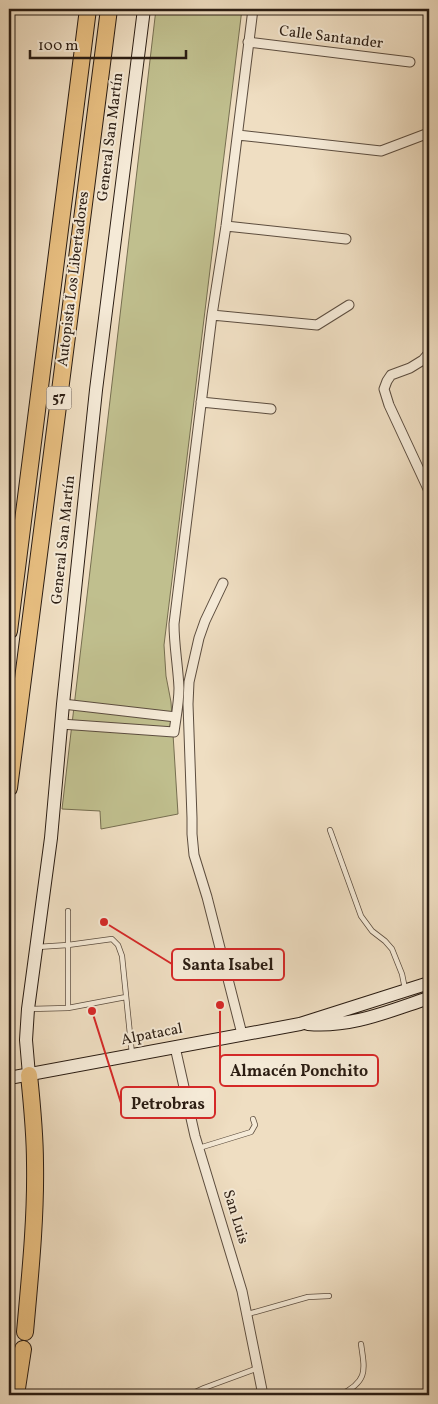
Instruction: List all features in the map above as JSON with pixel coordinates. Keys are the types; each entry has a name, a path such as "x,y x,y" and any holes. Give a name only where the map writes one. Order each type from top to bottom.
{"highway":[{"name":"Autopista Los Libertadores","path":"9,631 88,9"},
{"name":"Autopista Los Libertadores","path":"9,788 109,9"},
{"path":"16,1395 24,1341 32,1246 35,1178 34,1134 29,1074"}],"street":[{"name":"General San Martín","path":"29,1074 26,1040 28,1009 51,838 96,390 144,9"},
{"path":"61,724 174,732 179,688 174,624 212,315 226,226 253,9"},
{"name":"Calle Santander","path":"248,42 410,62"},
{"path":"238,135 382,151 426,134"},
{"path":"226,226 346,239"},
{"path":"212,315 317,325 349,305"},
{"path":"429,354 410,368 392,375 384,389 389,405 429,491"},
{"path":"201,402 271,409"},
{"path":"223,583 199,638 189,682 192,834 194,855 242,1034"},
{"path":"63,704 176,717"},
{"name":"Alpatacal","path":"9,1078 300,1024 429,982"},
{"name":"Alpatacal","path":"300,1024 333,1024 368,1019 429,998"},
{"path":"362,1004 362,1011 368,1019"},
{"name":"San Luis","path":"175,1047 198,1149 236,1268 248,1314 263,1395"}],"lane":[{"path":"330,830 361,916 372,931 392,948 402,974 405,990"},
{"path":"68,911 68,1008"},
{"path":"37,947 112,939 118,946 122,956 132,1056"},
{"path":"28,1009 68,1008 126,997"},
{"path":"198,1149 251,1132 255,1125 253,1119"},
{"path":"248,1314 308,1297 329,1296"},
{"path":"340,1395 353,1387 363,1375 364,1368 360,1344"},
{"path":"189,1395 258,1368"}],"shaded area":[{"path":"156,9 242,9 164,645 166,676 171,702 178,814 101,829 100,811 62,809"}],"place":[{"name":"Santa Isabel","path":"104,922"},
{"name":"Almacén Ponchito","path":"220,1005"},
{"name":"Petrobras","path":"92,1011"}]}
